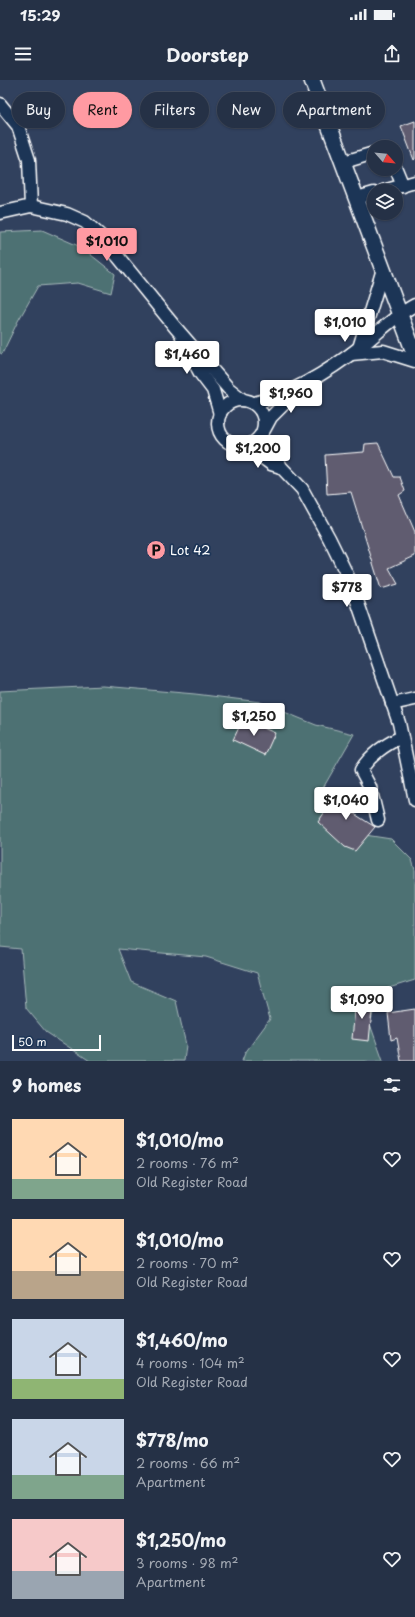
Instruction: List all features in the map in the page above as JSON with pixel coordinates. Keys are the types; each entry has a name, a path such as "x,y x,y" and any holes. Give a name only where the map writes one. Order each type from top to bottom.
{"main road":[{"path":"312,80 344,162 415,355"}],"street":[{"path":"0,104 18,126 29,160 31,206"},
{"path":"344,162 367,155"},
{"path":"403,186 415,182"},
{"path":"357,198 367,196"},
{"path":"0,213 31,206 67,214 85,222 102,237 175,327 228,388 248,402 260,408 265,423 261,435"},
{"path":"355,351 384,269"},
{"path":"220,414 230,403 270,400 302,386 355,351 386,326 399,313 415,305"},
{"path":"175,327 200,373 213,390 220,414 218,427 223,438 234,446 247,446 271,464 281,466"},
{"path":"355,351 383,351 415,355"},
{"path":"247,446 261,435 271,416 302,386"},
{"path":"261,435 281,466 302,489 352,583 399,723 415,800"},
{"path":"392,704 415,698"},
{"path":"378,820 370,787 361,770 367,760 379,750 401,737"}],"green space":[{"path":"42,230 81,247 115,274 111,293 78,283 38,286 18,321 2,354 0,353 0,232"},
{"path":"103,686 195,694 260,702 316,725 354,734 315,802 365,835 391,839 412,860 415,870 415,980 379,991 370,1024 383,1061 242,1061 245,1053 270,1019 257,973 206,957 118,949 131,982 176,1001 186,1045 184,1061 90,1061 46,1032 26,1008 21,949 0,947 0,691"}],"building":[{"path":"415,121 415,159 414,160 401,126"},
{"path":"378,443 394,477 400,477 405,491 399,495 415,532 415,556 389,568 398,584 381,589 351,492 327,494 325,455 364,452 365,444"},
{"path":"243,719 275,733 265,755 233,740"},
{"path":"341,788 361,801 353,813 375,827 355,851 345,847 318,822"},
{"path":"356,998 373,1000 369,1041 352,1039"},
{"path":"415,1009 415,1061 401,1061 397,1038 391,1040 388,1013"}],"place":[{"name":"Lot 42","path":"156,550"}]}
